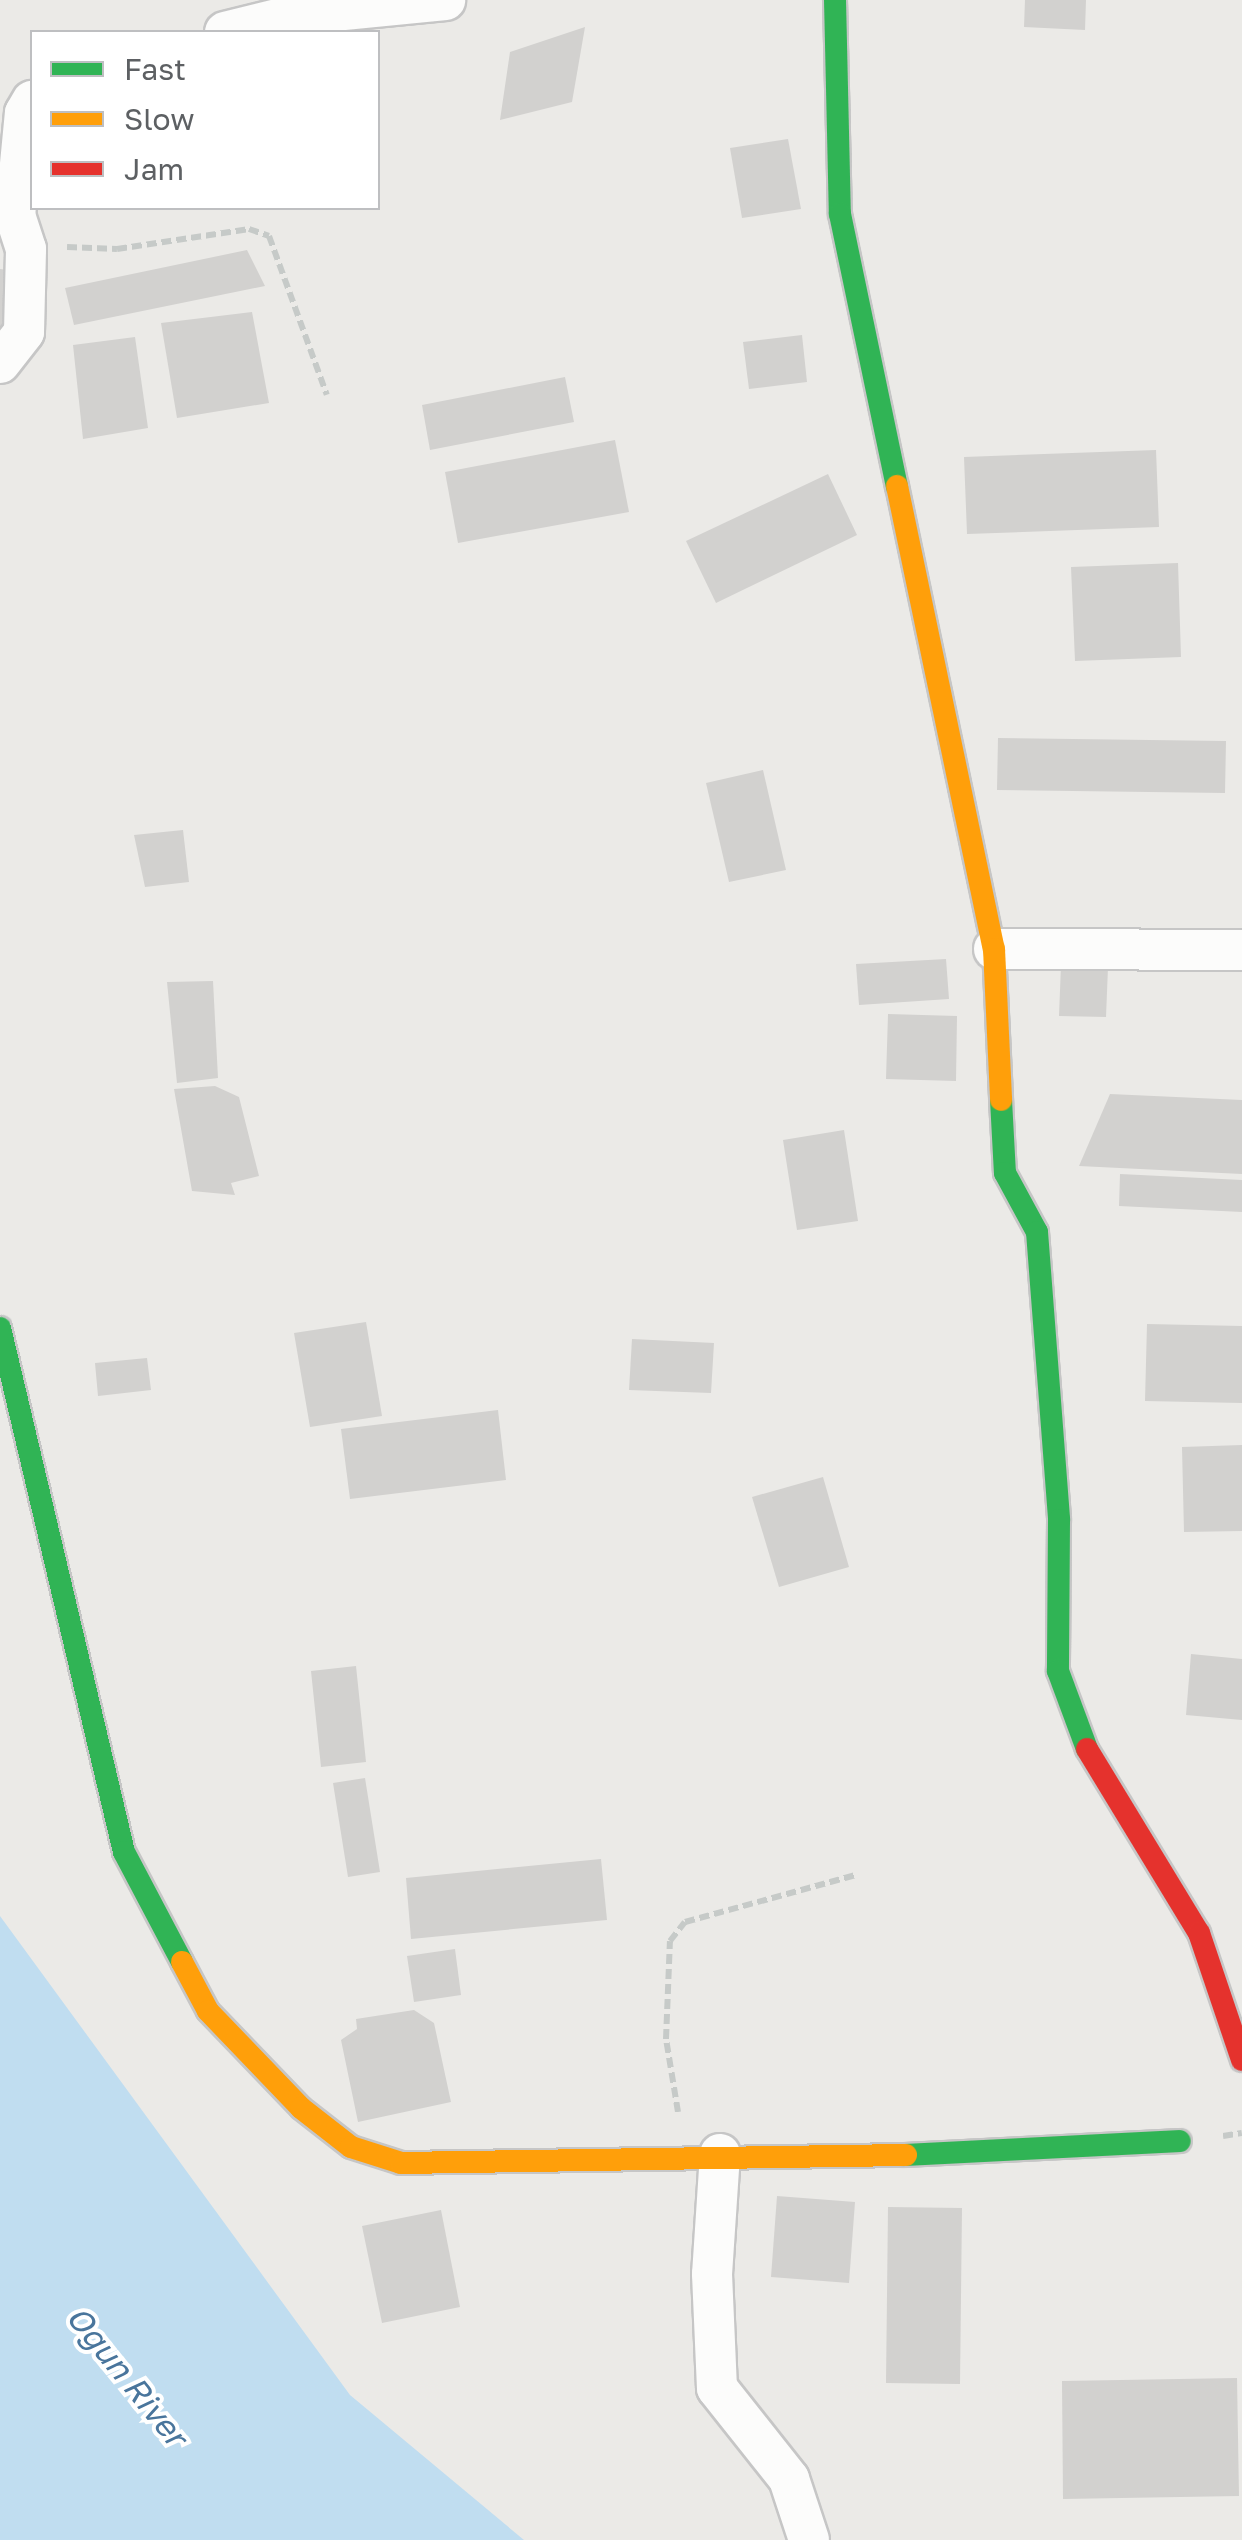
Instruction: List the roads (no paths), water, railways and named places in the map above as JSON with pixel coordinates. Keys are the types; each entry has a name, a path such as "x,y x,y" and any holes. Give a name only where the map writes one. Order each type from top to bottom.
{"street":[{"path":"232,30 293,15 445,0"},
{"path":"834,0 840,214 994,949 1004,1172 1037,1232 1064,1700 1199,1933 1242,2060"},
{"path":"0,363 24,332 26,248 15,216 25,112 30,105"},
{"path":"994,949 1242,950"},
{"path":"0,1328 124,1852 208,2011 301,2108 369,2156 400,2163 720,2154 824,2159 1180,2141"},
{"path":"720,2154 712,2274 716,2388 789,2480 809,2540"}],"water":[{"name":"Ogun River","path":"0,1916 350,2395 524,2540 0,2540"}]}
